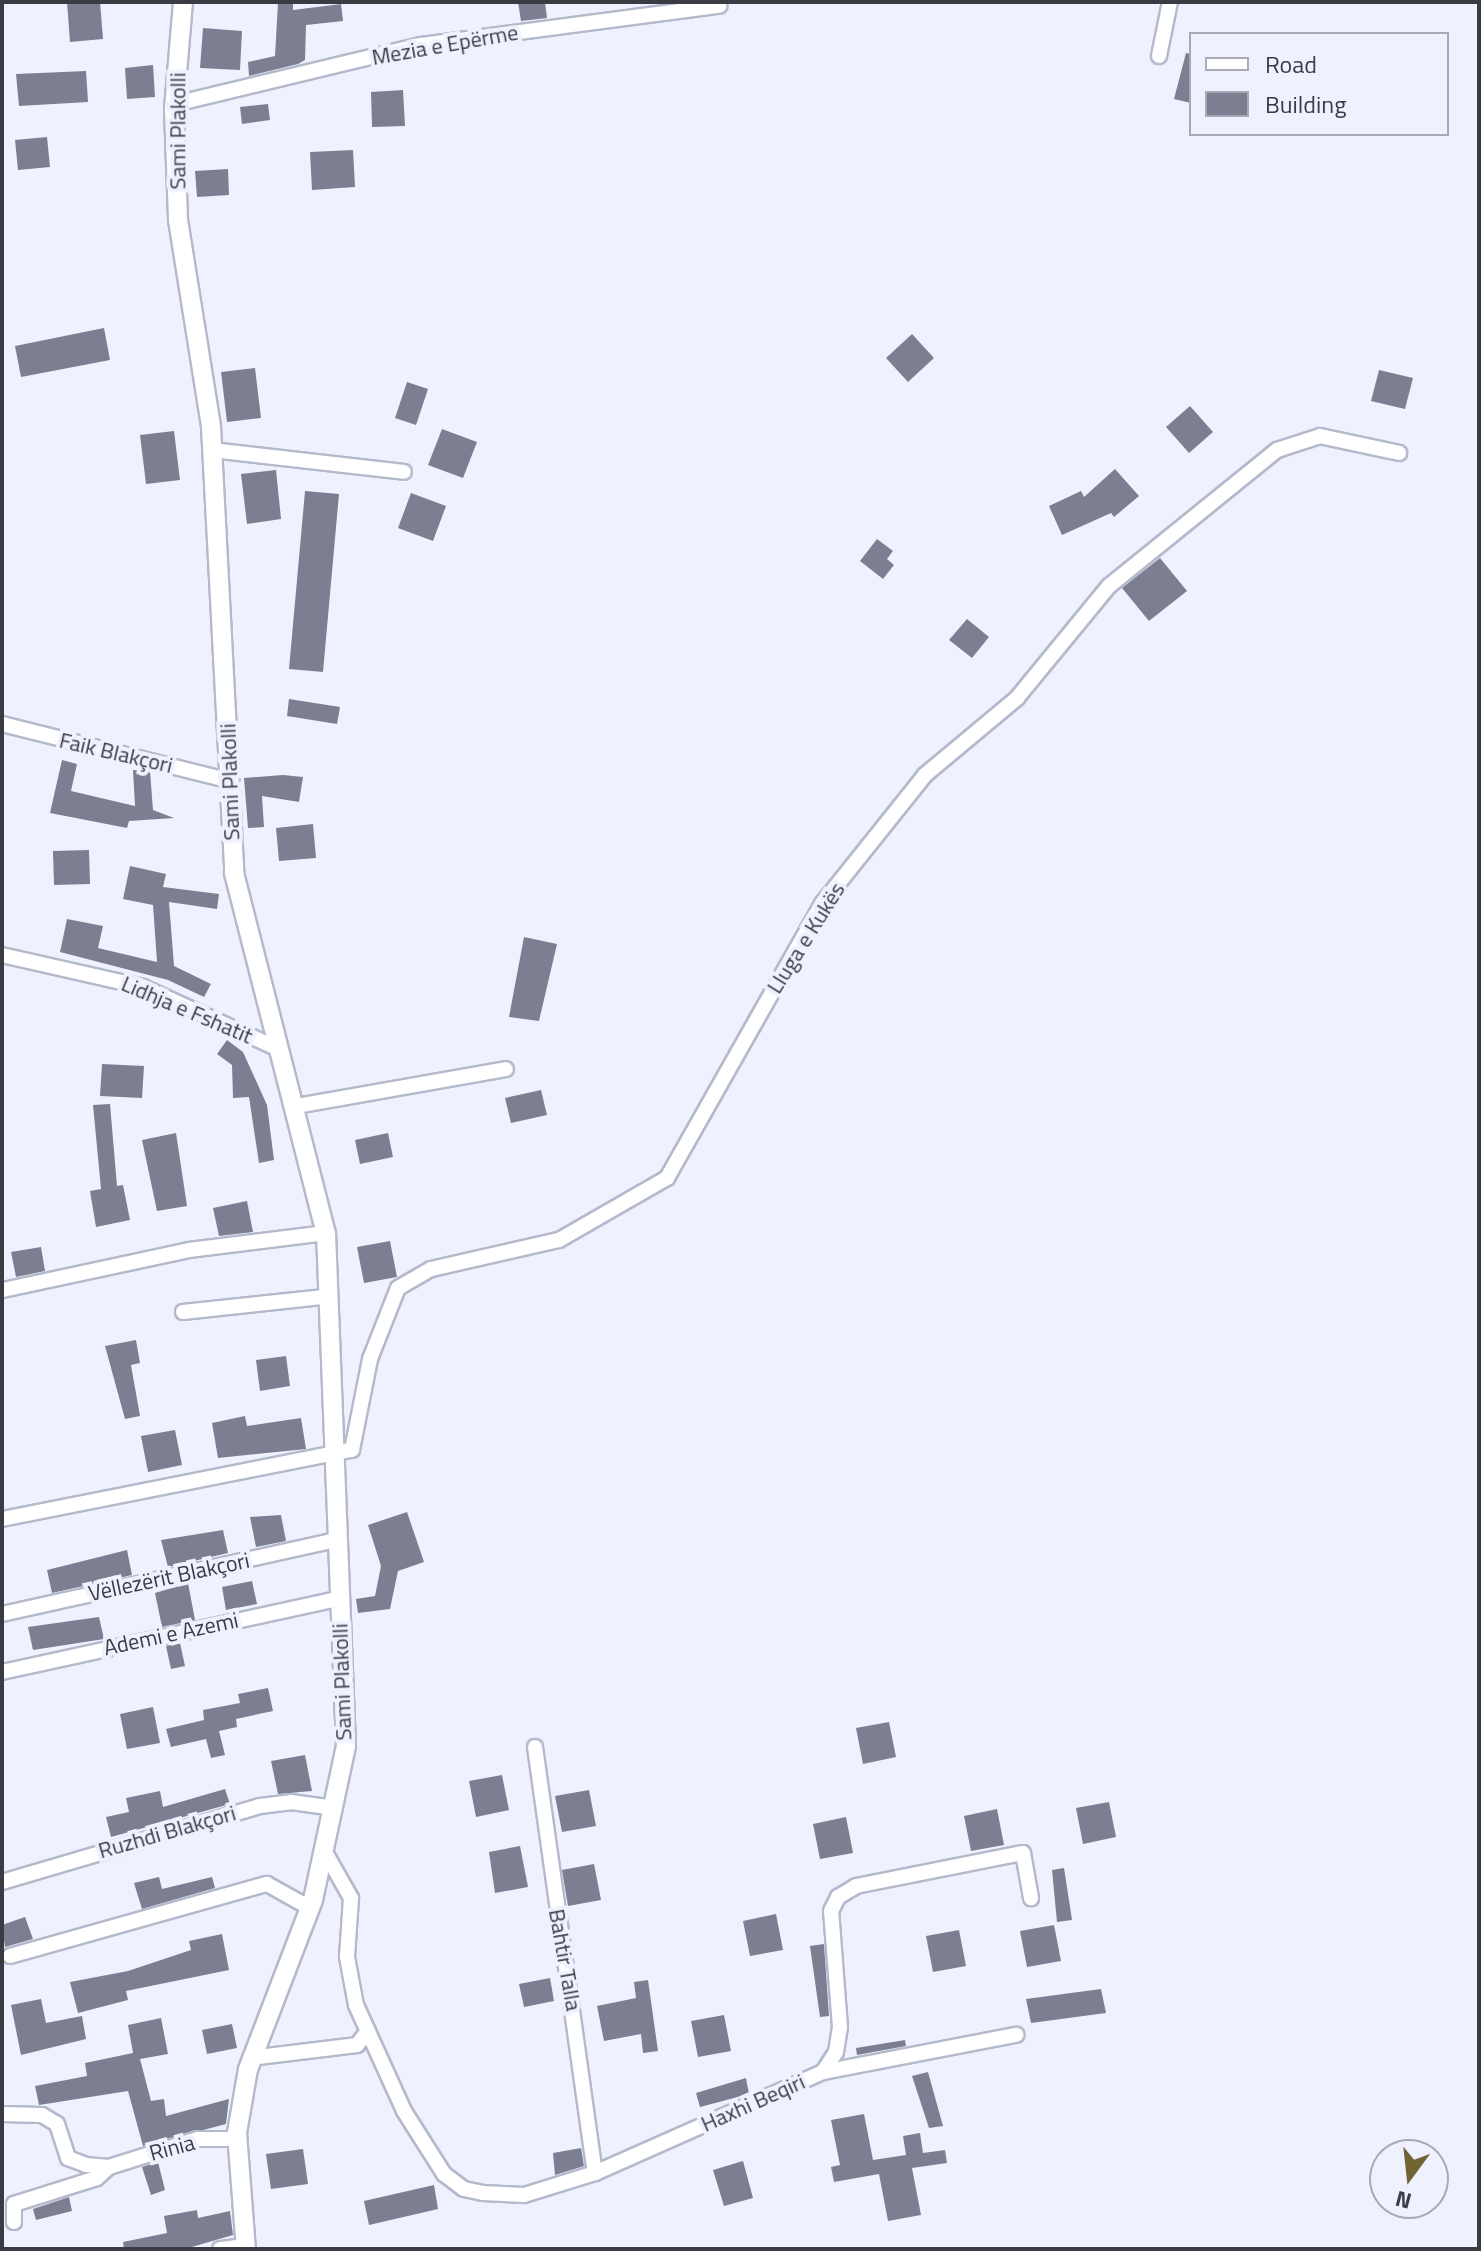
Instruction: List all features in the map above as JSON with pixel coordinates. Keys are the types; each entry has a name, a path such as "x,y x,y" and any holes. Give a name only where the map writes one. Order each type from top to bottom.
{"street":[{"name":"Sami Plakolli","path":"183,2 175,104 178,220 212,450 234,873 276,1048 297,1106 326,1233 324,1297 346,1746 326,1854 310,1908 250,2058 238,2139 246,2248 220,2249"},
{"path":"1159,56 1170,2"},
{"name":"Mezia e Epërme","path":"175,104 421,45 719,6"},
{"name":"Lluga e Kukës","path":"332,1453 352,1450 370,1359 398,1288 431,1269 559,1240 667,1178 822,904 925,775 1017,698 1109,586 1277,450 1320,436 1399,453"},
{"path":"212,450 404,472"},
{"name":"Faik Blakçori","path":"2,724 230,781"},
{"name":"Lidhja e Fshatit","path":"2,955 143,987 276,1048"},
{"path":"297,1106 506,1069"},
{"path":"3,1290 189,1250 326,1233"},
{"path":"183,1312 324,1297"},
{"path":"2,1519 332,1453"},
{"name":"Vëllezërit Blakçori","path":"2,1614 336,1540"},
{"name":"Ademi e Azemi","path":"2,1672 340,1598"},
{"name":"Bahtir Talla","path":"535,1747 595,2173"},
{"name":"Ruzhdi Blakçori","path":"2,1882 260,1806 291,1802 335,1808"},
{"name":"Haxhi Beqiri","path":"326,1854 351,1898 349,1979 368,2031 435,2162 464,2189 524,2195 595,2173 823,2072 836,2052 840,2027 831,1911 838,1897 856,1886 1023,1853 1031,1898"},
{"path":"10,1956 267,1884 310,1908"},
{"path":"250,2058 357,2045 368,2031"},
{"path":"823,2072 1016,2035"},
{"name":"Rinia","path":"2,2114 42,2115 57,2124 68,2158 109,2167"},
{"name":"Rinia","path":"14,2222 14,2204 97,2178 109,2167 198,2139 238,2139"}],"building":[{"path":"67,2 100,2 103,39 70,42"},
{"path":"278,2 293,2 293,10 341,4 343,21 306,25 305,60 249,76 248,62 275,56"},
{"path":"518,2 545,2 547,18 521,21"},
{"path":"203,28 242,31 240,70 200,68"},
{"path":"1186,53 1189,54 1189,103 1174,99"},
{"path":"153,65 155,97 127,99 125,68"},
{"path":"86,71 88,102 19,106 16,74"},
{"path":"403,90 405,126 372,127 371,92"},
{"path":"268,104 270,120 242,124 240,107"},
{"path":"47,137 50,167 18,170 15,140"},
{"path":"353,150 355,187 312,190 310,152"},
{"path":"228,169 229,195 197,197 195,171"},
{"path":"104,328 110,360 21,377 15,346"},
{"path":"912,334 934,358 908,382 886,358"},
{"path":"255,368 261,418 227,422 221,372"},
{"path":"1379,370 1413,378 1405,409 1371,401"},
{"path":"407,382 428,389 416,425 395,418"},
{"path":"1190,406 1213,432 1189,453 1166,427"},
{"path":"442,429 477,442 463,478 428,465"},
{"path":"174,431 180,480 146,484 140,435"},
{"path":"1115,469 1139,496 1114,517 1111,513 1062,535 1049,506 1081,491 1084,497"},
{"path":"276,470 281,519 247,524 241,474"},
{"path":"305,491 339,494 323,672 289,669"},
{"path":"411,493 446,506 433,541 398,528"},
{"path":"877,539 893,551 887,559 894,565 883,579 860,561"},
{"path":"1160,558 1187,591 1149,621 1122,588"},
{"path":"967,619 989,637 972,658 949,640"},
{"path":"289,699 340,707 337,724 287,716"},
{"path":"62,760 77,764 71,791 135,806 133,770 150,771 153,810 174,818 129,821 127,828 50,813"},
{"path":"303,777 299,802 262,796 264,827 248,828 244,778"},
{"path":"313,824 316,858 279,861 276,828"},
{"path":"89,850 90,884 54,885 53,851"},
{"path":"130,866 166,874 163,887 219,894 217,909 169,902 174,966 211,984 204,997 168,980 60,952 67,919 103,926 98,948 157,962 153,905 123,899"},
{"path":"524,937 557,944 539,1021 509,1017"},
{"path":"227,1040 243,1052 267,1105 274,1160 259,1163 249,1097 233,1098 232,1065 217,1054"},
{"path":"102,1064 144,1066 142,1098 100,1096"},
{"path":"541,1090 547,1115 511,1123 505,1098"},
{"path":"110,1104 117,1186 123,1185 130,1220 96,1227 90,1191 101,1189 93,1105"},
{"path":"176,1133 187,1206 157,1211 142,1140"},
{"path":"388,1133 393,1157 360,1164 355,1140"},
{"path":"247,1201 253,1232 219,1236 213,1208"},
{"path":"390,1241 397,1277 364,1283 357,1247"},
{"path":"41,1247 45,1271 16,1277 11,1252"},
{"path":"136,1340 140,1363 131,1365 140,1416 125,1419 105,1346"},
{"path":"286,1356 290,1386 260,1391 256,1360"},
{"path":"245,1416 247,1426 301,1418 306,1449 218,1458 212,1423"},
{"path":"175,1430 182,1465 148,1472 141,1436"},
{"path":"407,1512 424,1562 398,1571 390,1609 358,1613 356,1599 375,1596 381,1566 368,1525"},
{"path":"281,1515 286,1541 256,1547 250,1517"},
{"path":"223,1530 228,1553 168,1567 161,1540"},
{"path":"127,1550 132,1575 52,1593 47,1570"},
{"path":"252,1581 257,1604 226,1610 222,1587"},
{"path":"188,1583 195,1620 162,1627 155,1593"},
{"path":"99,1617 104,1639 33,1650 28,1627"},
{"path":"180,1643 185,1666 171,1669 166,1646"},
{"path":"268,1688 273,1711 236,1719 237,1727 219,1731 225,1755 211,1758 206,1739 171,1747 166,1729 204,1720 203,1710 240,1703 238,1694"},
{"path":"153,1707 160,1743 127,1749 120,1714"},
{"path":"889,1722 896,1757 863,1764 856,1728"},
{"path":"305,1755 312,1791 278,1794 271,1761"},
{"path":"502,1775 509,1810 476,1817 469,1781"},
{"path":"225,1789 230,1804 111,1837 106,1817 129,1812 126,1798 160,1791 163,1807"},
{"path":"589,1790 596,1826 562,1832 555,1796"},
{"path":"1109,1802 1116,1837 1083,1844 1076,1808"},
{"path":"997,1809 1004,1845 971,1851 964,1816"},
{"path":"846,1817 853,1853 820,1859 813,1824"},
{"path":"520,1846 528,1887 495,1893 489,1852"},
{"path":"594,1864 601,1900 568,1906 562,1870"},
{"path":"1064,1868 1072,1920 1057,1922 1052,1870"},
{"path":"159,1877 162,1889 212,1877 215,1888 142,1909 134,1883"},
{"path":"776,1914 783,1950 750,1956 743,1921"},
{"path":"25,1917 33,1939 5,1947 2,1925"},
{"path":"1054,1925 1061,1961 1027,1967 1020,1931"},
{"path":"959,1930 966,1966 933,1972 926,1936"},
{"path":"222,1934 229,1970 126,1991 128,2000 78,2013 70,1982 128,1971 191,1950 189,1941"},
{"path":"824,1944 829,2016 820,2017 810,1946"},
{"path":"550,1978 554,2001 524,2007 519,1984"},
{"path":"648,1980 658,2051 643,2053 641,2034 604,2041 597,2006 636,1998 634,1982"},
{"path":"1101,1989 1106,2013 1031,2023 1026,1999"},
{"path":"41,1999 46,2023 82,2016 86,2039 21,2055 11,2005"},
{"path":"724,2015 731,2051 698,2057 691,2021"},
{"path":"161,2018 168,2054 140,2059 151,2101 164,2099 166,2116 229,2099 226,2124 143,2146 128,2091 39,2105 35,2086 87,2076 85,2063 133,2053 128,2025"},
{"path":"232,2024 237,2048 207,2054 202,2030"},
{"path":"905,2040 906,2046 857,2055 856,2048"},
{"path":"928,2072 943,2126 929,2128 912,2076"},
{"path":"746,2078 749,2094 700,2107 696,2093"},
{"path":"864,2114 873,2160 906,2155 903,2136 920,2133 923,2153 945,2150 947,2163 912,2168 921,2215 888,2221 879,2174 834,2182 831,2167 840,2165 831,2120"},
{"path":"581,2148 584,2166 555,2175 553,2153"},
{"path":"303,2149 308,2184 271,2189 266,2154"},
{"path":"743,2161 753,2198 724,2206 713,2170"},
{"path":"158,2162 165,2190 151,2195 142,2167"},
{"path":"434,2185 438,2209 369,2225 364,2201"},
{"path":"69,2197 72,2211 36,2220 33,2209"},
{"path":"197,2210 198,2218 230,2211 233,2235 185,2249 124,2249 123,2242 167,2233 164,2216"}]}
